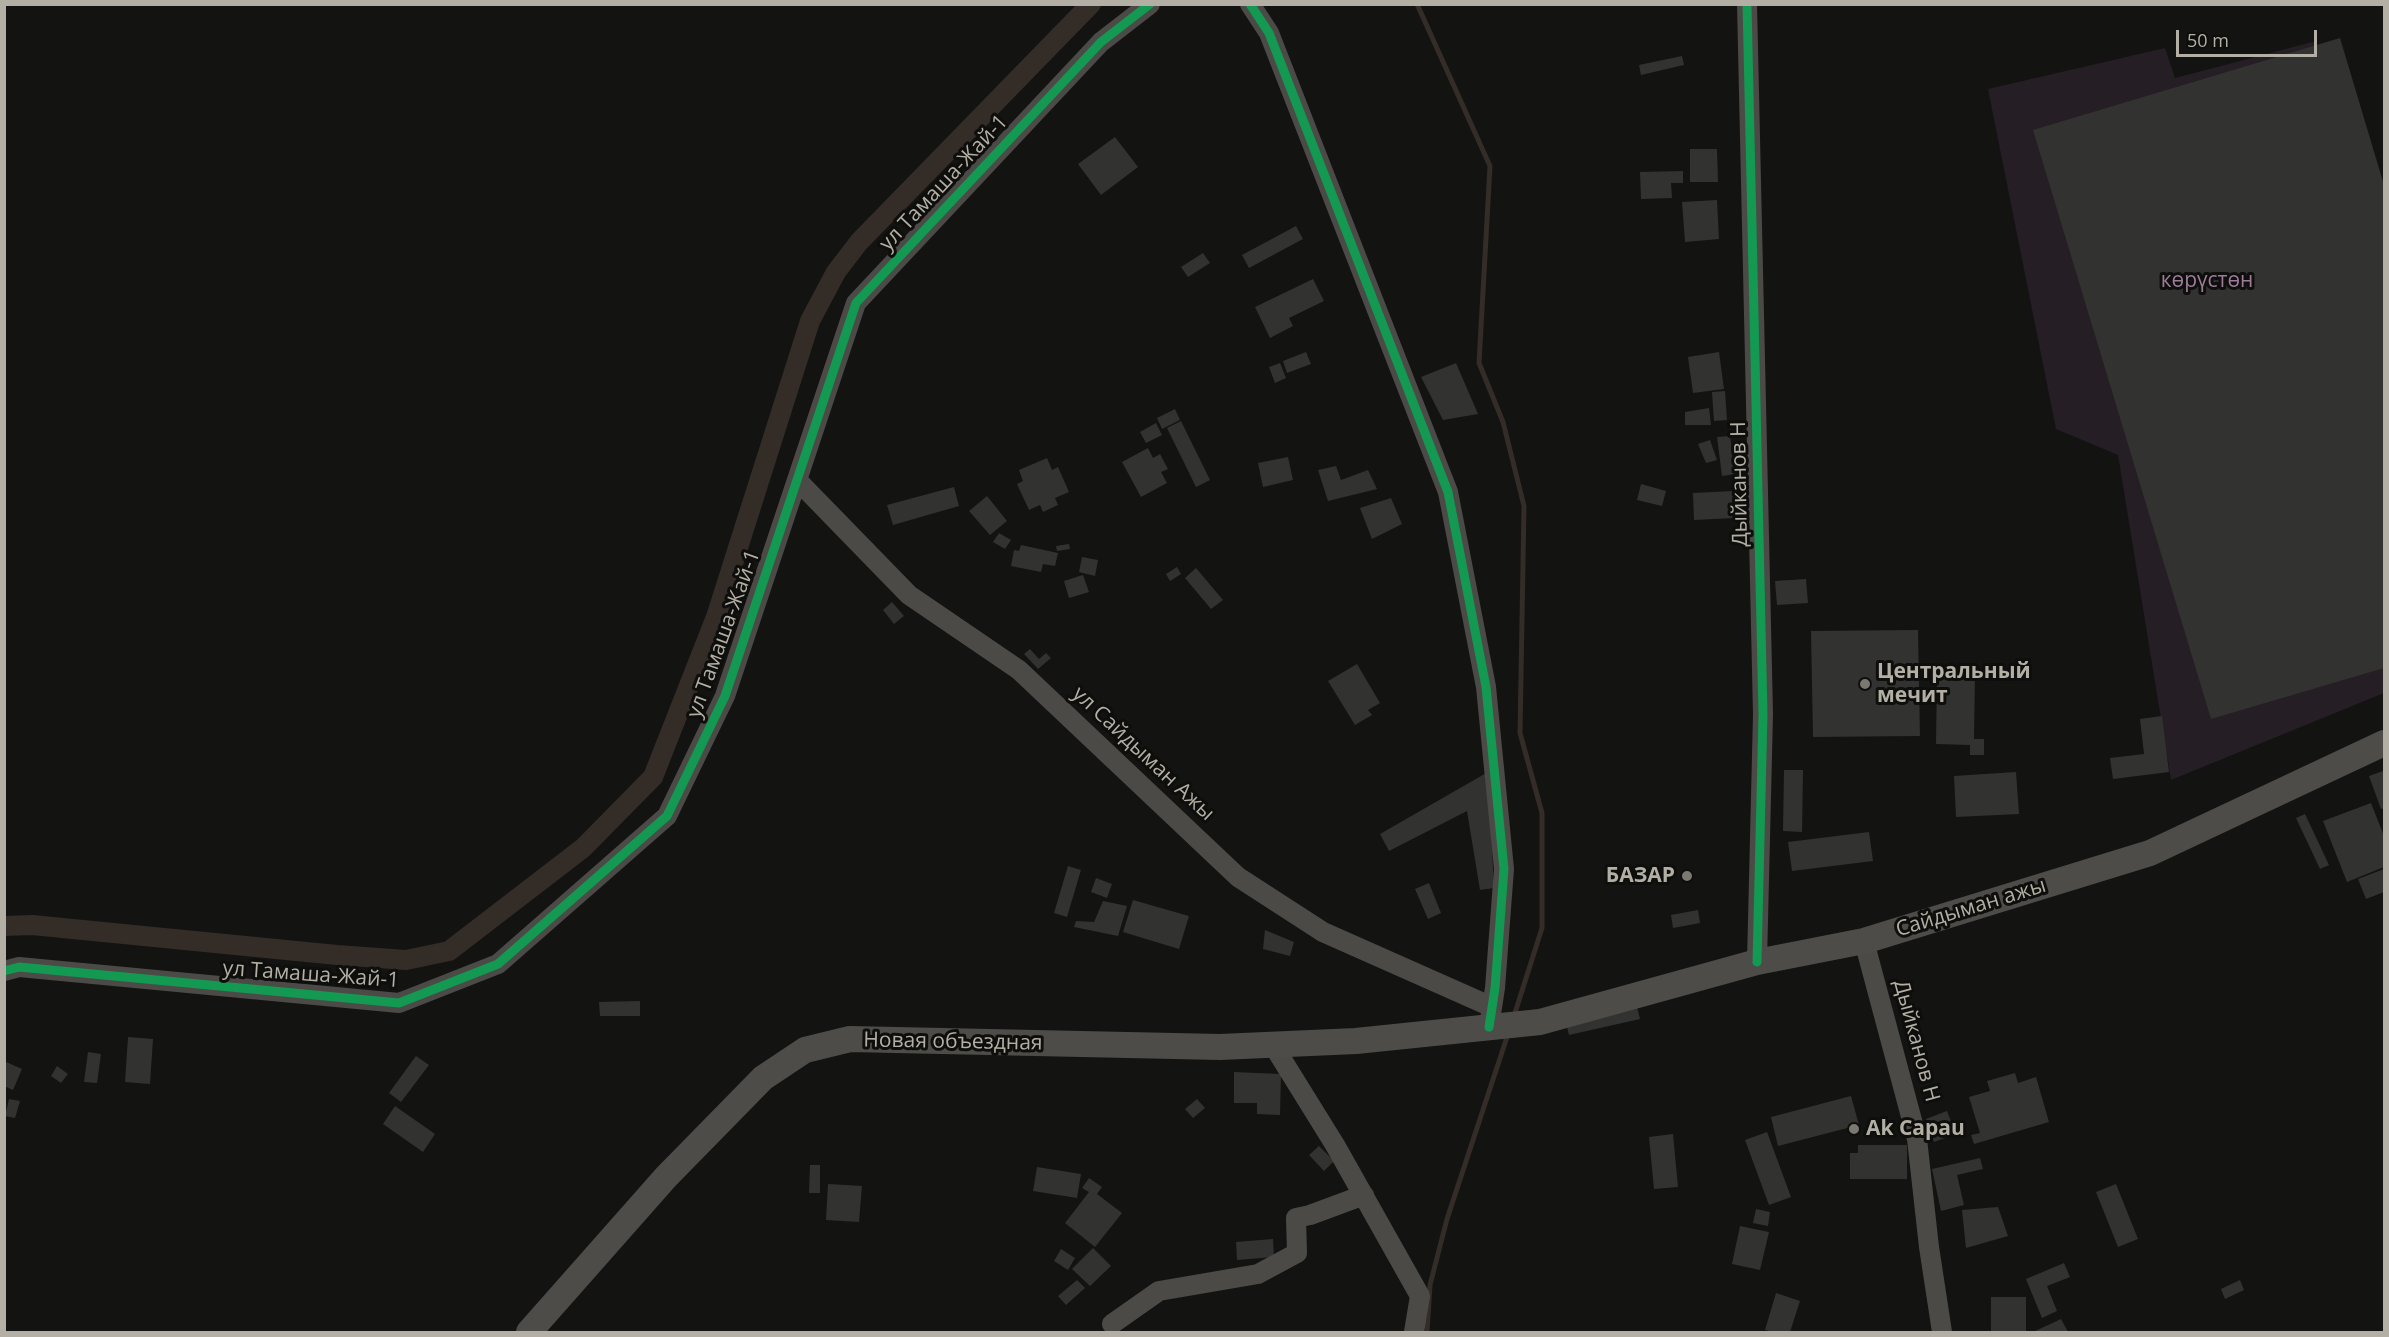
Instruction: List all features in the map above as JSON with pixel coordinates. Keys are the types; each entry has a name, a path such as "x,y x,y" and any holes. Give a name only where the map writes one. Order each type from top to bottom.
{"main road":[{"name":"Сайдыман ажы","path":"1493,1020 1540,1022 1757,962 1864,941 2150,853 2385,742"},
{"name":"Новая объездная","path":"529,1332 666,1177 739,1102 763,1078 805,1050 850,1039 1220,1047 1273,1045 1356,1041 1493,1020"}],"street":[{"name":"ул Тамаша-Жай-1","path":"4,971 19,967 399,1003 498,964 668,816 725,696 856,303 1101,42 1150,4"},
{"path":"1250,4 1269,33 1448,492 1486,687 1504,869 1493,1020"},
{"name":"Дыйканов Н","path":"1747,4 1763,714 1757,962"},
{"name":"ул Сайдыман Ажы","path":"798,481 909,595 1019,670 1238,877 1323,932 1493,1020"},
{"name":"Дыйканов Н","path":"1864,941 1917,1139 1929,1247 1942,1332"},
{"path":"1273,1045 1335,1144 1420,1296 1414,1332"},
{"path":"1112,1324 1159,1291 1258,1274 1297,1253 1296,1218 1364,1195"}],"green space":[{"name":"көрүстөн","path":"2316,41 2376,227 2384,224 2384,693 2171,780 2118,455 2056,429 1988,89 2165,48 2175,78"}],"building":[{"name":"көрүстөн","path":"2340,38 2384,185 2384,668 2211,719 2033,130"},
{"path":"1682,56 1684,65 1641,75 1639,65"},
{"path":"1115,137 1138,167 1101,195 1078,164"},
{"path":"1690,149 1717,149 1718,182 1690,182"},
{"path":"1683,171 1683,183 1671,183 1672,198 1641,199 1640,172"},
{"path":"1717,200 1719,239 1685,242 1682,202"},
{"path":"1296,226 1303,239 1249,268 1242,255"},
{"path":"1203,253 1210,263 1188,277 1181,267"},
{"path":"1313,279 1324,301 1289,318 1293,326 1270,338 1255,307"},
{"path":"1306,352 1311,364 1287,373 1283,361"},
{"path":"1719,352 1724,389 1693,393 1688,357"},
{"path":"1280,363 1286,378 1275,383 1269,367"},
{"path":"1456,363 1478,414 1443,420 1421,377"},
{"path":"1725,391 1727,420 1714,421 1712,392"},
{"path":"1709,408 1711,425 1685,425 1685,412"},
{"path":"1175,409 1180,420 1162,429 1157,418"},
{"path":"1181,421 1210,480 1196,487 1167,428"},
{"path":"1156,423 1162,435 1146,443 1140,432"},
{"path":"1730,436 1735,474 1722,476 1717,437"},
{"path":"1710,440 1717,460 1706,463 1698,444"},
{"path":"1148,448 1153,458 1160,454 1168,469 1161,472 1167,483 1141,497 1122,462"},
{"path":"1288,457 1293,480 1263,487 1258,463"},
{"path":"1047,458 1052,470 1058,467 1069,492 1055,498 1058,505 1043,512 1040,505 1029,510 1017,484 1023,481 1019,470"},
{"path":"1336,466 1341,480 1368,470 1377,489 1328,501 1318,470"},
{"path":"1641,484 1666,491 1662,506 1637,500"},
{"path":"954,487 959,506 893,525 887,505"},
{"path":"1733,491 1734,518 1694,520 1693,493"},
{"path":"987,496 1007,521 990,535 969,511"},
{"path":"1391,498 1402,524 1372,539 1360,508"},
{"path":"999,533 1011,540 1005,549 993,542"},
{"path":"1069,544 1070,549 1057,551 1056,546"},
{"path":"1021,545 1058,553 1055,566 1043,564 1041,572 1011,566 1014,550 1019,551"},
{"path":"1082,557 1098,560 1095,576 1079,572"},
{"path":"1177,567 1181,574 1170,581 1166,574"},
{"path":"1196,568 1223,600 1211,609 1185,578"},
{"path":"1083,575 1089,592 1069,598 1064,581"},
{"path":"1806,579 1808,603 1777,605 1775,581"},
{"path":"892,602 904,616 894,624 883,610"},
{"name":"Центральный мечит","path":"1918,630 1920,736 1813,737 1811,631"},
{"path":"1030,649 1039,659 1046,653 1051,658 1038,669 1024,654"},
{"path":"1357,664 1380,703 1368,710 1372,715 1355,725 1328,681"},
{"path":"1937,673 1975,674 1974,739 1984,739 1984,755 1970,755 1970,745 1936,744"},
{"path":"2162,716 2169,772 2113,779 2110,758 2144,754 2140,719"},
{"path":"1784,770 1803,770 1802,832 1783,831"},
{"path":"2383,771 2384,808 2381,809 2369,776"},
{"path":"1488,772 1494,888 1480,890 1467,811 1389,851 1380,834"},
{"path":"2016,772 2019,814 1956,817 1954,776"},
{"path":"2371,803 2384,836 2384,867 2347,882 2323,821"},
{"path":"2305,814 2329,865 2320,869 2296,818"},
{"path":"1869,832 1873,861 1792,871 1788,842"},
{"path":"1068,866 1081,870 1067,917 1054,913"},
{"path":"2384,869 2384,892 2366,899 2358,879"},
{"path":"1096,878 1112,884 1107,898 1091,892"},
{"path":"1429,883 1441,913 1428,919 1415,889"},
{"path":"1133,900 1189,916 1179,949 1123,932"},
{"path":"1103,901 1127,906 1118,936 1074,927 1076,921 1094,922"},
{"path":"1698,910 1700,923 1673,928 1671,915"},
{"path":"1265,930 1294,942 1290,956 1263,949"},
{"path":"640,1001 640,1016 600,1016 599,1002"},
{"path":"1637,1007 1640,1019 1569,1035 1566,1023"},
{"path":"128,1037 153,1039 150,1084 125,1082"},
{"path":"88,1052 101,1054 97,1083 84,1082"},
{"path":"416,1056 429,1065 401,1102 389,1093"},
{"path":"4,1061 22,1069 13,1090 4,1086"},
{"path":"57,1066 68,1074 61,1083 51,1076"},
{"path":"1234,1072 1281,1074 1280,1115 1257,1114 1257,1103 1234,1103"},
{"path":"2015,1073 2018,1083 2036,1077 2049,1122 1974,1144 1971,1135 1980,1133 1969,1097 1990,1091 1987,1081"},
{"path":"1851,1096 1859,1125 1778,1146 1771,1117"},
{"path":"9,1099 20,1101 15,1118 5,1116"},
{"path":"1197,1099 1205,1108 1193,1118 1185,1109"},
{"path":"395,1106 435,1134 423,1152 383,1124"},
{"path":"1947,1111 1956,1134 1934,1142 1926,1119"},
{"path":"1767,1132 1791,1197 1769,1205 1745,1140"},
{"path":"1673,1134 1678,1187 1654,1189 1649,1137"},
{"path":"1858,1145 1907,1145 1907,1179 1850,1179 1850,1153 1858,1153"},
{"path":"1319,1146 1334,1161 1324,1171 1309,1155"},
{"path":"1980,1158 1983,1169 1957,1175 1964,1205 1941,1211 1932,1169"},
{"path":"810,1165 820,1165 820,1193 809,1193"},
{"path":"1037,1167 1081,1174 1077,1198 1033,1191"},
{"path":"1089,1178 1102,1187 1097,1194 1122,1213 1095,1247 1065,1223 1089,1192 1082,1188"},
{"path":"828,1184 862,1186 859,1222 826,1220"},
{"path":"2116,1184 2138,1239 2118,1247 2096,1192"},
{"path":"1998,1207 2008,1236 1966,1248 1962,1210"},
{"path":"1756,1209 1770,1212 1768,1226 1753,1223"},
{"path":"1740,1226 1769,1232 1760,1270 1732,1264"},
{"path":"1273,1239 1274,1257 1237,1260 1236,1242"},
{"path":"1093,1248 1111,1266 1090,1286 1072,1269"},
{"path":"1061,1249 1075,1258 1068,1270 1054,1261"},
{"path":"2064,1263 2070,1277 2047,1286 2057,1311 2042,1318 2026,1279"},
{"path":"1077,1280 1085,1288 1066,1305 1058,1296"},
{"path":"2240,1280 2244,1290 2225,1299 2221,1289"},
{"path":"1776,1293 1800,1301 1790,1332 1765,1330"},
{"path":"1991,1297 2026,1297 2026,1332 1991,1332"},
{"path":"2061,1319 2068,1332 2033,1332"}],"waterway":[{"path":"4,926 32,925 406,960 449,951 583,848 653,777 716,617 810,321 836,272 859,242 1091,4"},
{"path":"1417,4 1490,166 1479,363 1503,422 1524,506 1520,733 1542,813 1542,928 1514,1016"},
{"path":"1427,1332 1430,1285 1447,1219 1508,1034"}],"cycle path":[{"path":"4,971 19,967 399,1003 498,964 667,816 725,696 856,303 1101,42 1150,4"},
{"path":"1250,4 1269,33 1448,492 1486,687 1504,869 1495,988 1489,1027"},
{"path":"1747,4 1763,714 1757,962"}],"place":[{"name":"Центральный мечит","path":"1865,684"},
{"name":"БАЗАР","path":"1687,876"},
{"name":"Ak Capau","path":"1854,1129"}]}
